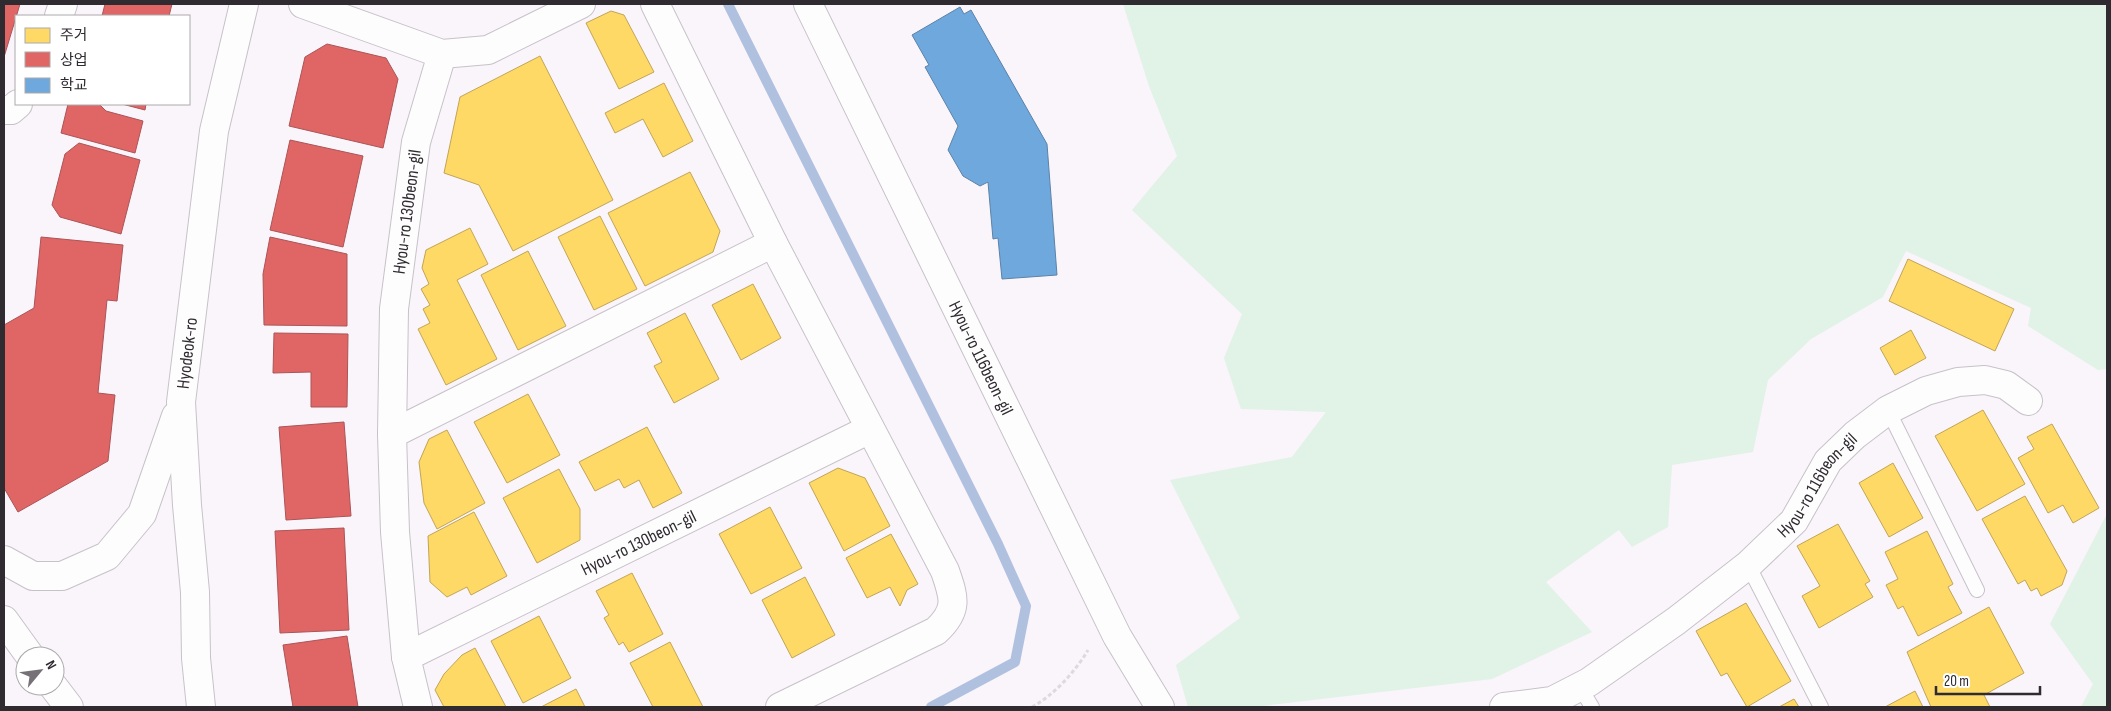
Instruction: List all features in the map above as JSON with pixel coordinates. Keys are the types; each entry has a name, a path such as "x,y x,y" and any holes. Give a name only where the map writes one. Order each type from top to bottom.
{"street":[{"name":"Hyodeok-ro","path":"201,707 196,658 195,592 187,505 181,402 214,132 244,4"},
{"path":"303,4 442,54 488,50 581,4"},
{"path":"655,4 774,243 945,571 954,596 952,610 946,622 936,631 780,707"},
{"name":"Hyou-ro 116beon-gil","path":"808,4 1117,636 1160,707"},
{"name":"Hyou-ro 130beon-gil","path":"418,707 406,657 395,532 392,434 394,309 416,142 442,54"},
{"path":"4,110 11,110 17,105"},
{"path":"392,434 774,243"},
{"name":"Hyou-ro 116beon-gil","path":"1504,707 1586,697 1676,621 1748,565 1794,521 1828,461 1855,435 1888,410 1926,391 1985,380 2006,385 2028,401"},
{"path":"4,560 33,576 62,576 107,556 142,514 181,402"},
{"name":"Hyou-ro 130beon-gil","path":"406,657 870,429"},
{"path":"195,592 217,707"},
{"path":"4,620 23,646"},
{"path":"61,696 69,707"}],"lane":[{"path":"1888,410 1978,590"},
{"path":"1748,565 1822,707"}],"path":[{"path":"1032,707 1044,701 1081,663 1090,646 1117,636"}],"green space":[{"path":"1123,4 2107,4 2107,369 2098,370 2028,326 2031,308 1906,251 1883,297 1811,339 1768,380 1753,452 1672,465 1668,527 1632,547 1619,530 1546,582 1592,632 1492,679 1254,707 1188,707 1176,665 1240,618 1170,480 1292,457 1326,412 1241,409 1224,358 1242,314 1132,210 1177,156 1149,86"},
{"path":"2107,514 2107,707 2081,707 2093,684 2050,624"}],"building: 주거":[{"path":"611,11 624,15 654,72 619,89 586,23"},
{"path":"540,56 613,200 513,251 479,185 444,173 460,97"},
{"path":"664,83 693,141 663,157 643,119 615,133 605,113"},
{"path":"690,172 720,231 713,252 645,286 608,213"},
{"path":"600,216 637,289 594,310 558,237"},
{"path":"470,228 488,264 457,280 497,359 446,385 418,329 430,323 423,309 430,305 421,289 429,284 422,268 426,250"},
{"path":"528,251 566,326 518,350 481,275"},
{"path":"1908,259 2014,309 1995,351 1889,301"},
{"path":"753,284 781,338 741,360 712,305"},
{"path":"685,313 719,379 674,403 654,366 662,362 647,333"},
{"path":"1911,330 1926,358 1895,375 1880,348"},
{"path":"528,394 560,455 507,483 474,422"},
{"path":"1983,410 2025,484 1977,511 1935,436"},
{"path":"2052,424 2099,508 2073,523 2063,505 2048,513 2018,458 2034,449 2027,437"},
{"path":"647,427 682,493 653,508 639,480 624,488 619,479 595,491 579,462"},
{"path":"447,430 485,503 437,529 424,503 419,462 429,439"},
{"path":"1893,463 1923,518 1889,537 1859,483"},
{"path":"838,468 865,478 890,526 844,551 809,483"},
{"path":"559,469 580,509 580,540 537,563 503,498"},
{"path":"2025,496 2067,571 2062,585 2041,596 2037,588 2031,591 2025,580 2018,584 1982,519"},
{"path":"770,507 802,568 751,594 719,534"},
{"path":"474,512 507,576 471,595 467,587 447,597 430,582 428,536"},
{"path":"1838,524 1870,581 1865,584 1873,597 1819,628 1802,596 1820,586 1797,546"},
{"path":"1927,531 1953,584 1948,587 1962,613 1918,636 1903,606 1898,609 1886,585 1898,579 1885,552"},
{"path":"891,534 918,584 907,590 900,606 890,587 867,598 846,558"},
{"path":"632,573 663,634 629,652 623,642 619,645 604,618 609,615 596,591"},
{"path":"805,577 835,635 792,658 762,600"},
{"path":"1746,603 1791,681 1747,707 1727,673 1721,676 1696,631"},
{"path":"1989,607 2024,673 1984,695 1990,707 1931,707 1907,652"},
{"path":"539,616 571,678 523,703 491,641"},
{"path":"670,642 703,707 653,707 630,663"},
{"path":"475,648 506,707 444,707 435,690 444,674 462,655"},
{"path":"576,689 585,707 541,707"},
{"path":"1915,691 1923,707 1885,707"},
{"path":"1794,699 1799,707 1779,707"}],"building: 상업":[{"path":"4,4 20,4 17,15 15,15 4,57"},
{"path":"105,4 172,4 169,15 102,15"},
{"path":"327,44 386,58 398,79 383,148 289,126 305,57"},
{"path":"68,105 100,105 106,111 143,121 135,153 61,133"},
{"path":"126,105 146,105 145,110"},
{"path":"290,140 363,156 343,247 270,230"},
{"path":"79,143 140,160 121,234 60,217 52,205 65,154"},
{"path":"41,237 123,245 117,301 107,300 98,393 115,395 108,461 18,512 4,488 4,325 34,308"},
{"path":"270,237 347,254 347,326 264,325 263,274"},
{"path":"274,333 348,334 347,407 311,407 311,372 273,373"},
{"path":"344,422 351,516 286,520 279,427"},
{"path":"344,528 349,630 280,633 275,531"},
{"path":"347,636 358,707 293,707 283,645"}],"building: 학교":[{"path":"960,7 964,14 971,10 1047,144 1057,275 1002,279 998,238 993,239 988,182 980,186 963,176 948,150 958,126 925,67 929,65 912,35"}],"waterway":[{"path":"728,4 998,544 1026,606 1015,662 931,707"}]}
